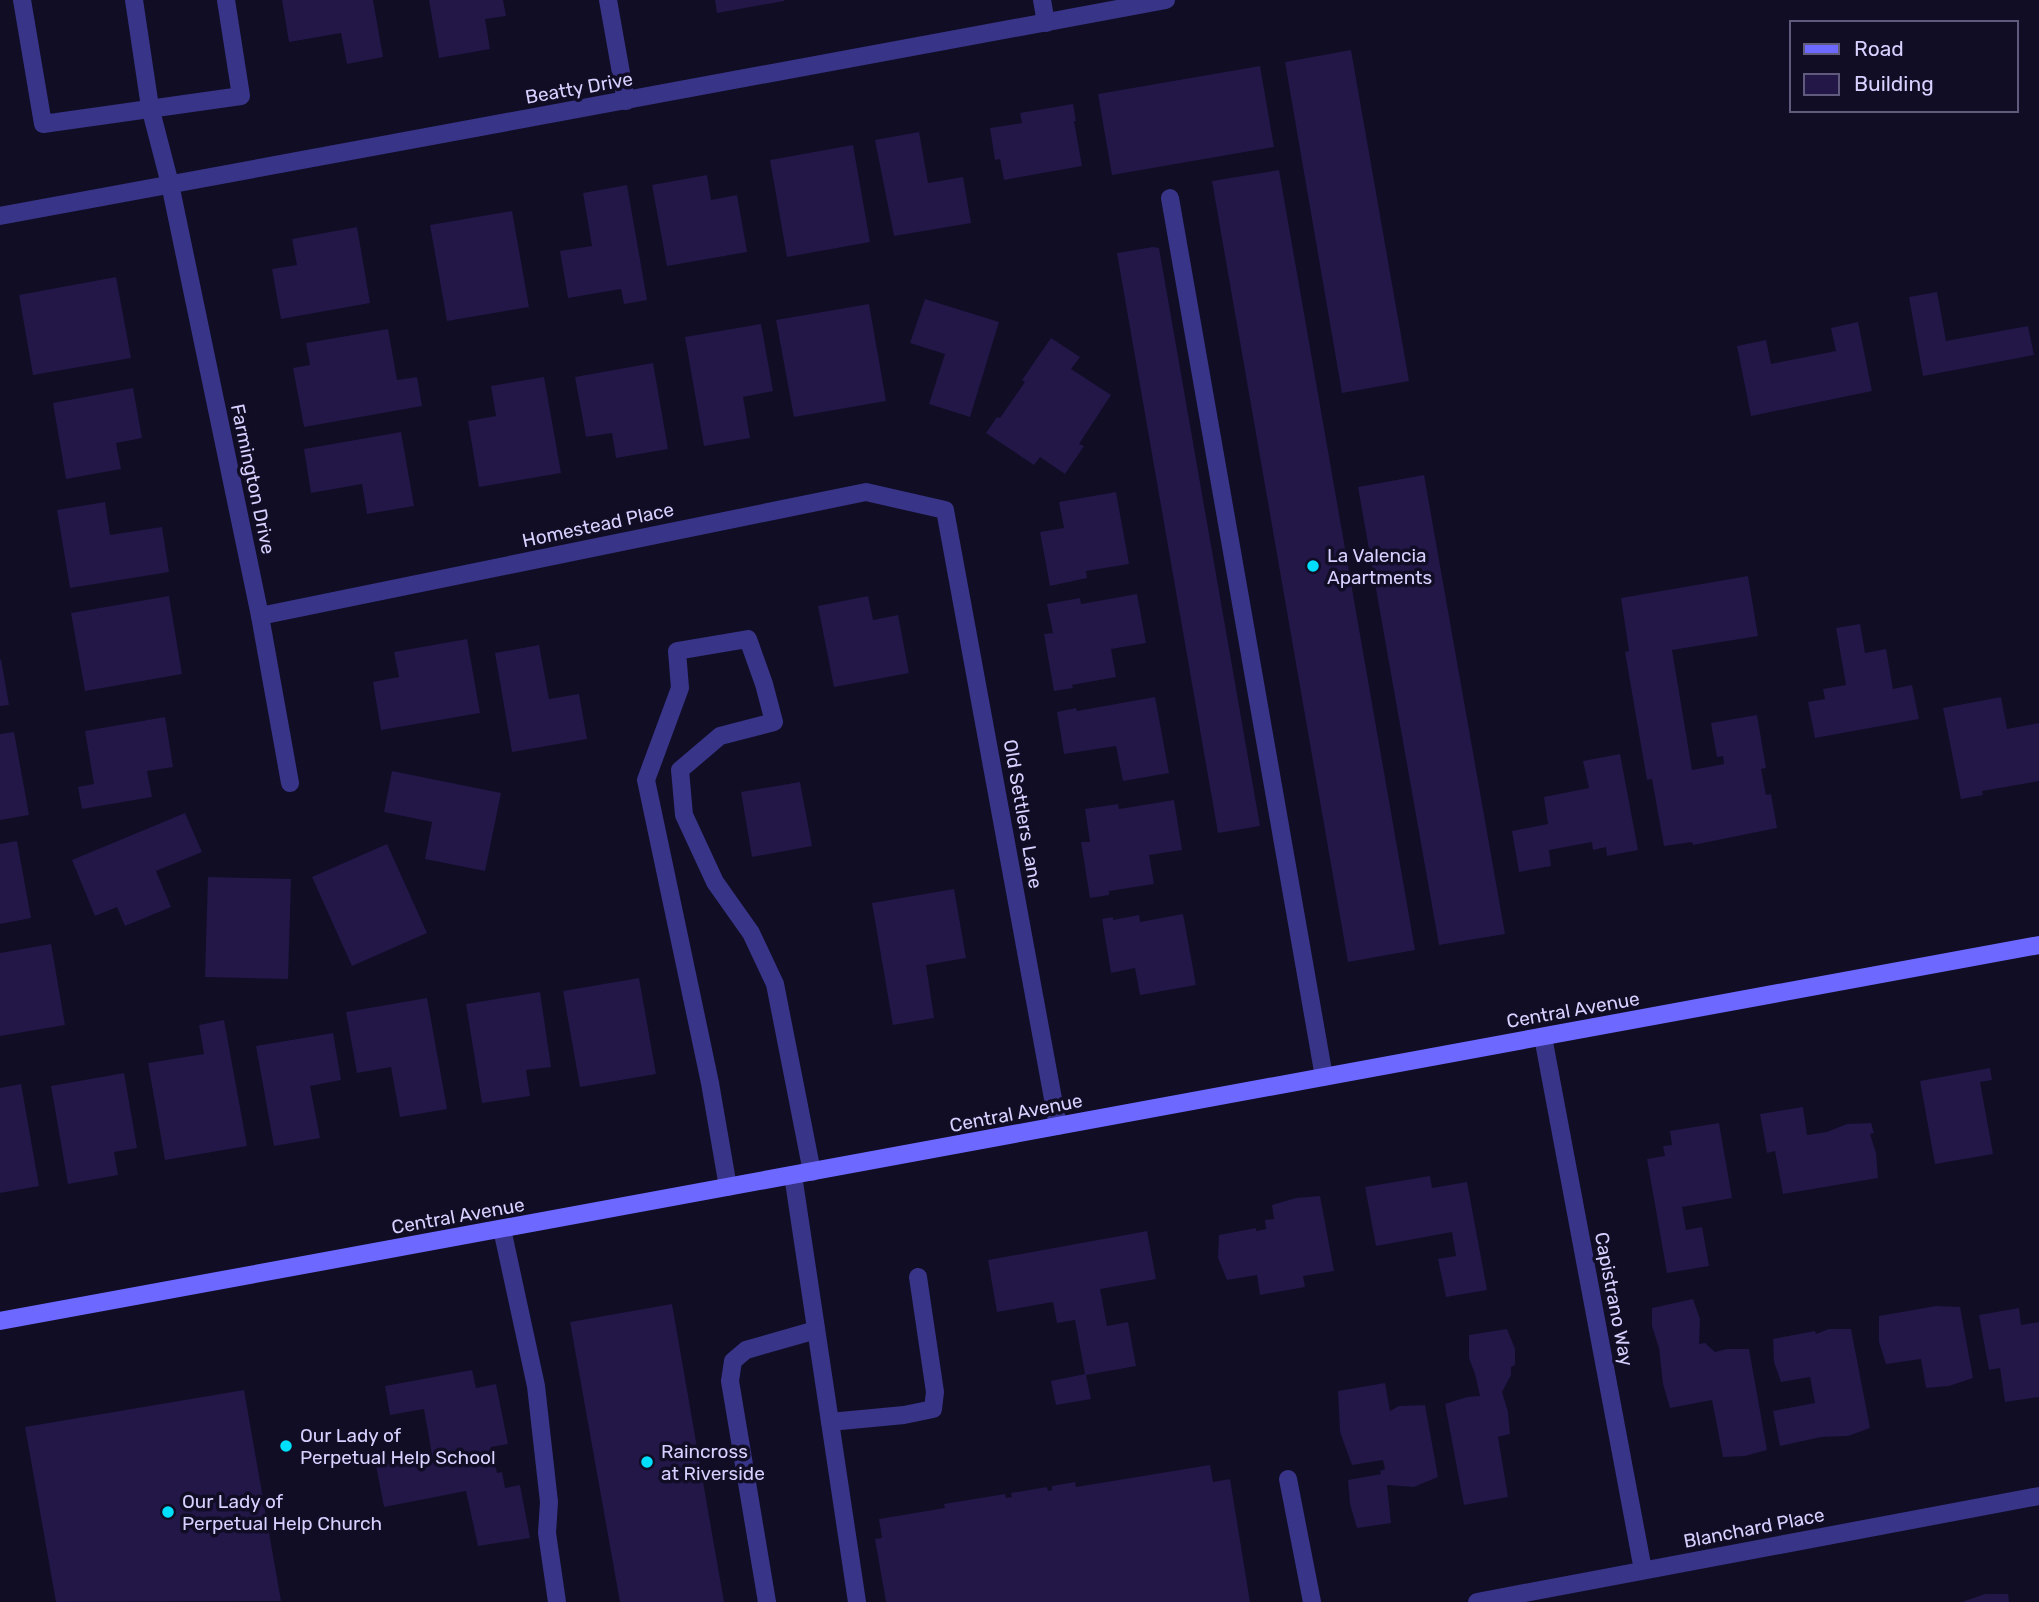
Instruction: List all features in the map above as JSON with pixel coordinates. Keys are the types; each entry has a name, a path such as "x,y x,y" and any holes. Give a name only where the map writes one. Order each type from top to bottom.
{"main road":[{"name":"Central Avenue","path":"0,1321 2039,945"}],"street":[{"path":"22,0 43,124 241,96 226,0"},
{"name":"Farmington Drive","path":"134,0 150,107 170,184 260,616 290,783"},
{"path":"608,0 625,101"},
{"path":"1042,0 1046,23"},
{"name":"Beatty Drive","path":"0,216 1166,0"},
{"path":"1170,198 1324,1077"},
{"name":"Homestead Place","path":"260,616 866,492 945,510"},
{"name":"Old Settlers Lane","path":"945,510 1058,1126"},
{"path":"727,1187 710,1083 646,780 680,688 677,651 748,639 774,722 720,736 680,770 684,815 715,882 751,933 775,984 812,1172"},
{"name":"Capistrano Way","path":"1543,1037 1643,1570"},
{"path":"793,1175 857,1602"},
{"path":"502,1229 536,1386 549,1502 547,1533 557,1602"},
{"path":"830,1422 904,1415 933,1409 935,1392 918,1277"},
{"path":"766,1602 730,1381 733,1361 746,1349 816,1331"},
{"path":"1288,1479 1312,1602"},
{"name":"Blanchard Place","path":"1477,1602 2039,1496"}],"building":[{"path":"282,0 373,0 383,57 347,64 341,33 289,42"},
{"path":"429,0 503,0 506,16 485,19 490,49 439,58"},
{"path":"715,0 784,0 784,1 717,13"},
{"path":"1351,50 1409,381 1342,393 1285,62"},
{"path":"1260,66 1274,147 1112,175 1098,94"},
{"path":"1073,104 1082,166 1004,180 1000,159 995,160 990,128 1022,123 1020,113"},
{"path":"919,132 928,183 963,177 971,223 894,236 875,140"},
{"path":"853,145 870,242 787,257 770,160"},
{"name":"La Valencia Apartments","path":"1279,170 1415,950 1348,962 1212,181"},
{"path":"707,175 711,200 737,195 747,252 667,266 652,185"},
{"path":"627,185 647,300 624,304 621,289 568,298 560,251 592,246 583,193"},
{"path":"512,211 529,307 447,321 430,225"},
{"path":"357,227 370,303 281,319 272,269 297,265 292,239"},
{"path":"1159,248 1260,826 1218,833 1117,253"},
{"path":"116,277 131,358 33,375 19,295"},
{"path":"1937,292 1946,341 2028,326 2034,355 1923,376 1909,297"},
{"path":"925,299 999,322 970,417 929,404 945,354 910,343"},
{"path":"869,304 886,401 794,417 776,320"},
{"path":"1858,322 1872,391 1751,416 1737,346 1766,340 1771,364 1836,351 1831,328"},
{"path":"761,324 773,391 743,397 750,438 704,446 685,337"},
{"path":"388,329 397,380 417,377 422,406 304,427 293,368 310,365 306,343"},
{"path":"1051,338 1080,357 1071,369 1111,395 1079,444 1084,446 1065,474 1040,457 1034,465 986,433 1025,382 1022,380"},
{"path":"653,363 668,449 616,458 612,433 586,437 575,377"},
{"path":"544,377 561,473 479,487 468,421 496,416 491,386"},
{"path":"133,388 142,438 116,443 121,469 66,479 53,403"},
{"path":"401,432 414,506 367,514 362,484 311,493 304,449"},
{"name":"La Valencia Apartments","path":"1424,475 1505,934 1439,945 1358,487"},
{"path":"1116,492 1129,564 1086,571 1087,578 1050,586 1040,532 1064,528 1059,502"},
{"path":"105,502 110,535 162,527 169,572 70,588 57,510"},
{"path":"1748,576 1758,636 1672,650 1692,770 1724,764 1723,756 1717,757 1711,723 1757,715 1766,768 1761,769 1766,795 1771,794 1777,828 1693,845 1692,842 1664,846 1652,779 1647,780 1625,652 1629,651 1621,598"},
{"path":"1137,594 1146,643 1111,649 1116,677 1054,691 1044,634 1053,633 1047,604 1080,598 1081,604"},
{"path":"169,596 182,674 85,691 71,613"},
{"path":"868,596 873,620 898,615 909,673 834,687 818,606"},
{"path":"1860,624 1865,653 1886,649 1893,689 1912,685 1919,719 1815,738 1808,702 1825,699 1823,689 1846,685 1836,628"},
{"path":"467,639 480,713 381,730 373,682 399,677 394,652"},
{"path":"539,645 549,699 579,694 587,739 512,752 495,653"},
{"path":"0,660 9,705 0,706"},
{"path":"1155,697 1169,773 1123,781 1116,746 1064,754 1057,712"},
{"path":"2001,697 2007,729 2039,723 2039,781 1982,791 1983,795 1961,799 1943,708"},
{"path":"165,717 173,767 147,771 152,797 82,809 78,787 94,784 85,731"},
{"path":"14,732 29,815 0,820 0,734"},
{"path":"1620,754 1638,850 1607,856 1606,847 1593,850 1592,842 1549,850 1551,866 1519,872 1512,831 1548,824 1544,797 1589,788 1583,761"},
{"path":"392,771 501,793 485,871 425,859 432,822 384,812"},
{"path":"800,782 812,846 752,857 741,792"},
{"path":"1174,800 1182,850 1149,855 1154,884 1109,891 1109,895 1090,898 1081,842 1090,842 1085,809 1118,804 1119,809"},
{"path":"185,813 202,852 156,871 171,907 125,926 117,907 95,916 72,860"},
{"path":"17,841 31,918 0,924 0,844"},
{"path":"387,844 427,933 352,966 312,877"},
{"path":"208,877 291,879 288,979 205,977"},
{"path":"954,889 966,958 926,965 934,1018 893,1025 872,903"},
{"path":"1183,914 1196,985 1140,995 1135,968 1111,973 1102,919 1113,917 1113,920 1139,915 1140,922"},
{"path":"51,944 65,1025 0,1036 0,953"},
{"path":"639,978 656,1074 580,1087 563,991"},
{"path":"540,992 551,1067 526,1070 530,1096 482,1103 466,1004"},
{"path":"427,998 447,1109 400,1117 391,1067 357,1073 346,1012"},
{"path":"224,1020 247,1146 165,1160 148,1063 204,1054 199,1025"},
{"path":"333,1033 341,1080 310,1086 320,1138 274,1146 256,1046"},
{"path":"1990,1068 1992,1080 1980,1082 1993,1154 1935,1164 1920,1081"},
{"path":"124,1073 137,1148 114,1152 118,1175 68,1184 51,1086"},
{"path":"21,1084 39,1186 0,1193 0,1088"},
{"path":"1803,1107 1807,1135 1827,1132 1847,1124 1871,1123 1874,1133 1870,1134 1876,1153 1878,1178 1783,1194 1775,1151 1767,1153 1760,1114"},
{"path":"1719,1123 1732,1198 1682,1207 1686,1230 1702,1227 1709,1266 1667,1273 1647,1159 1665,1156 1663,1146 1672,1145 1670,1131"},
{"path":"1430,1176 1432,1188 1467,1182 1487,1290 1446,1297 1438,1259 1456,1256 1452,1232 1376,1246 1365,1187"},
{"path":"1320,1196 1334,1271 1303,1276 1305,1287 1260,1295 1257,1275 1227,1280 1218,1258 1219,1235 1256,1228 1256,1231 1266,1229 1265,1220 1274,1219 1272,1205 1296,1198"},
{"path":"1147,1231 1156,1279 1100,1289 1107,1326 1128,1322 1136,1366 1086,1375 1091,1399 1056,1405 1051,1381 1085,1374 1075,1320 1057,1323 1053,1302 997,1312 988,1260"},
{"path":"1693,1299 1700,1319 1699,1344 1705,1343 1715,1352 1749,1349 1767,1450 1745,1456 1723,1457 1712,1400 1670,1408 1663,1384 1659,1348 1652,1326 1652,1308"},
{"name":"Raincross at Riverside","path":"672,1304 724,1602 620,1602 570,1322"},
{"path":"1936,1306 1960,1307 1973,1378 1949,1386 1926,1388 1921,1359 1886,1364 1879,1342 1879,1316"},
{"path":"2019,1308 2021,1325 2039,1322 2039,1397 2005,1402 2000,1368 1989,1370 1979,1315"},
{"path":"1507,1329 1515,1349 1515,1365 1511,1367 1511,1375 1502,1392 1508,1412 1510,1434 1498,1437 1508,1497 1464,1505 1445,1404 1480,1396 1469,1358 1469,1335"},
{"path":"1829,1329 1851,1329 1870,1428 1848,1436 1821,1437 1780,1446 1773,1411 1815,1403 1810,1377 1781,1382 1774,1362 1773,1339 1815,1331 1816,1334"},
{"path":"472,1370 476,1388 496,1384 508,1444 491,1447 497,1473 502,1472 505,1488 520,1485 530,1538 478,1546 466,1491 384,1507 376,1465 432,1455 424,1409 390,1415 385,1386"},
{"path":"1385,1383 1390,1411 1399,1406 1425,1405 1438,1477 1414,1487 1387,1485 1391,1523 1357,1528 1350,1504 1348,1480 1381,1474 1380,1471 1385,1469 1383,1460 1352,1465 1340,1432 1338,1391"},
{"path":"244,1390 281,1601 56,1602 25,1427"},
{"path":"1210,1465 1213,1482 1230,1479 1250,1602 886,1602 875,1539 882,1538 879,1519 945,1508 944,1504 1005,1494 1006,1498 1012,1497 1011,1493 1047,1487 1048,1491 1052,1490 1052,1486 1075,1482 1076,1487"},
{"path":"1985,1594 2008,1594 2009,1602 1962,1602"}],"place":[{"name":"La Valencia Apartments","path":"1313,566"},
{"name":"Our Lady of Perpetual Help School","path":"286,1446"},
{"name":"Raincross at Riverside","path":"647,1462"},
{"name":"Our Lady of Perpetual Help Church","path":"168,1512"}]}
